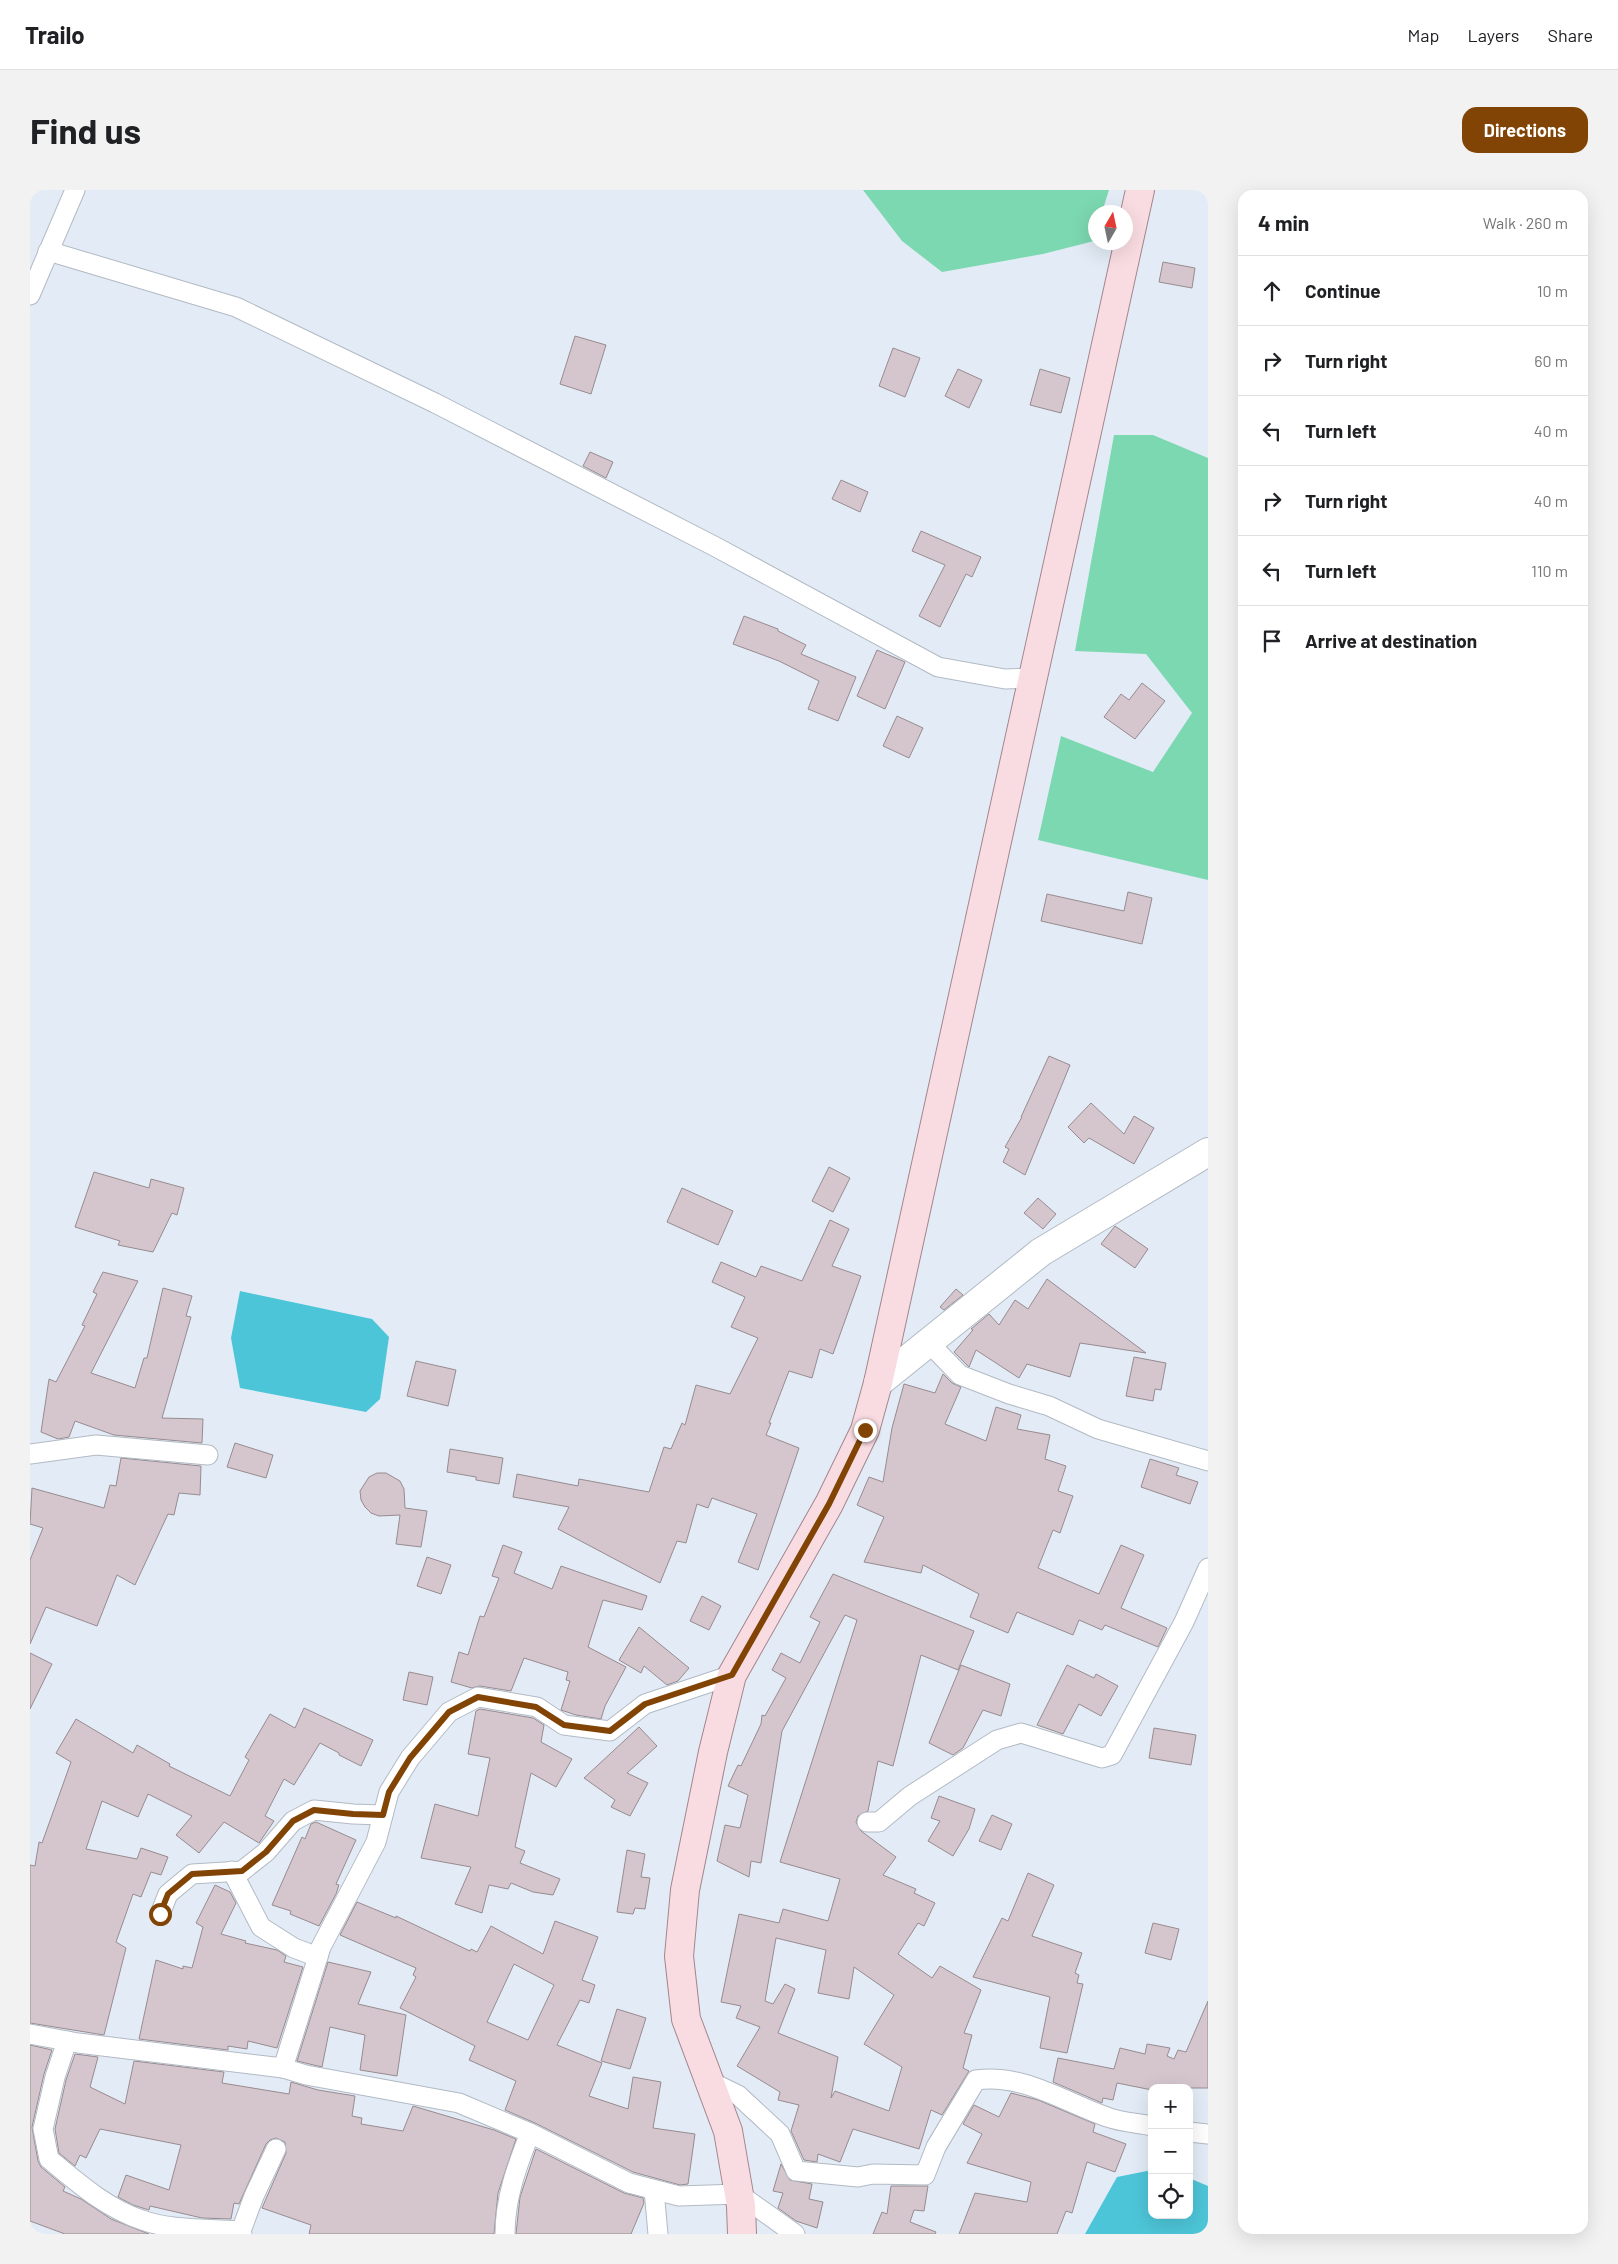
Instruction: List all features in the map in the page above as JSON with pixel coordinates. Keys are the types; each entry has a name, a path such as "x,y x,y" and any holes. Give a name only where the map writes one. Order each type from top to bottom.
{"main road":[{"path":"742,2234 739,2194 728,2131 686,2019 679,1956 685,1890 713,1752 732,1675 833,1496 865,1430 878,1383 984,891 1033,678 1140,190"}],"street":[{"path":"30,295 75,190"},
{"path":"48,251 236,307 435,403 688,532 938,667 1005,679 1033,678"},
{"path":"878,1383 1041,1252 1208,1152"},
{"path":"929,1343 960,1375 1008,1394 1048,1406 1098,1429 1208,1461"},
{"path":"30,1454 96,1445 208,1455"},
{"path":"868,1822 880,1822 910,1796 997,1740 1021,1733 1102,1758 1112,1755 1184,1622 1208,1568"},
{"path":"283,2068 321,1947 376,1842 389,1792 410,1758 449,1712 478,1697 536,1707 564,1725 610,1731 645,1704 732,1675"},
{"path":"160,1914 168,1894 192,1874 242,1871 266,1852 293,1821 314,1810 383,1815"},
{"path":"232,1872 261,1927 294,1948 318,1957"},
{"path":"30,2034 67,2041 283,2068 459,2103 530,2133 629,2183 679,2196 739,2194 795,2234"},
{"path":"67,2041 55,2077 43,2129 49,2160 101,2201 142,2221 169,2226 241,2232 254,2196 276,2150"},
{"path":"709,2081 738,2094 780,2134 796,2171 858,2177 873,2174 924,2175 936,2147 976,2080 993,2077 1030,2086 1109,2118 1148,2125"},
{"path":"1193,2132 1208,2134"},
{"path":"505,2234 505,2212 515,2172 530,2133"},
{"path":"654,2190 658,2234"}],"green space":[{"path":"863,190 1109,190 1104,205 1088,205 1088,243 1043,254 942,272 902,241"},
{"path":"1114,435 1153,435 1208,458 1208,880 1038,840 1061,736 1153,772 1192,713 1146,654 1075,651"}],"water":[{"path":"240,1291 372,1319 389,1337 380,1399 366,1412 240,1388 231,1338"},
{"path":"1148,2171 1148,2219 1193,2219 1193,2180 1208,2186 1208,2234 1085,2234 1117,2177"}],"building":[{"path":"1163,262 1195,268 1192,288 1159,282"},
{"path":"575,336 606,345 591,394 560,384"},
{"path":"893,348 920,358 905,397 879,386"},
{"path":"958,369 982,380 969,408 945,396"},
{"path":"1040,369 1070,378 1061,413 1030,405"},
{"path":"590,452 613,462 606,478 583,466"},
{"path":"841,480 868,492 860,512 832,499"},
{"path":"921,531 981,557 972,577 966,574 940,627 919,616 945,565 912,551"},
{"path":"744,616 778,629 778,631 806,645 801,654 856,677 838,721 808,709 819,681 779,661 733,644"},
{"path":"877,650 905,662 885,709 857,696"},
{"path":"1142,683 1165,701 1135,739 1104,717 1121,694 1129,700"},
{"path":"897,716 923,728 909,758 883,746"},
{"path":"1128,892 1152,898 1142,944 1041,921 1047,894 1124,911"},
{"path":"1049,1056 1070,1065 1025,1175 1003,1162 1009,1149 1005,1147 1022,1117"},
{"path":"1091,1103 1124,1134 1134,1116 1154,1128 1134,1164 1089,1138 1084,1143 1068,1127"},
{"path":"829,1167 850,1178 833,1212 812,1201"},
{"path":"94,1172 149,1188 151,1179 184,1188 177,1215 172,1213 153,1252 118,1245 120,1241 75,1227"},
{"path":"682,1188 733,1211 718,1245 667,1222"},
{"path":"1038,1198 1056,1214 1043,1229 1024,1213"},
{"path":"830,1220 849,1229 832,1266 861,1276 833,1354 820,1349 812,1378 789,1371 769,1423 771,1423 766,1435 799,1448 758,1570 738,1562 757,1514 712,1498 708,1508 697,1504 686,1543 677,1541 660,1583 558,1529 569,1507 513,1497 517,1474 578,1486 579,1479 649,1492 664,1447 671,1449 682,1423 685,1425 696,1385 730,1394 758,1338 731,1327 745,1297 712,1282 721,1262 756,1277 761,1266 802,1281"},
{"path":"1115,1226 1148,1249 1135,1268 1101,1244"},
{"path":"103,1272 138,1281 91,1373 135,1388 144,1358 147,1358 163,1288 192,1296 186,1316 191,1317 162,1418 203,1419 202,1443 114,1435 75,1421 69,1437 58,1439 41,1432 49,1379 56,1382 85,1326 82,1325 97,1294 93,1292"},
{"path":"1047,1279 1146,1353 1080,1343 1070,1377 1027,1364 1019,1378 976,1350 969,1367 954,1352 973,1330 971,1329 989,1314 999,1325 1015,1300 1028,1309"},
{"path":"956,1289 963,1295 944,1310 940,1307"},
{"path":"1134,1357 1166,1363 1161,1390 1155,1389 1153,1401 1126,1396"},
{"path":"416,1361 456,1370 448,1406 407,1396"},
{"path":"943,1374 952,1383 961,1387 945,1424 986,1441 996,1407 1021,1415 1017,1429 1050,1435 1045,1459 1066,1466 1058,1491 1073,1496 1060,1533 1053,1530 1038,1568 1099,1594 1121,1545 1144,1555 1121,1608 1167,1628 1158,1647 1105,1625 1102,1630 1079,1620 1073,1635 1017,1612 1008,1633 970,1617 979,1594 923,1565 921,1573 864,1562 884,1517 857,1505 869,1477 883,1482 892,1428 904,1384 935,1393"},
{"path":"235,1443 273,1455 266,1478 227,1467"},
{"path":"450,1449 503,1458 499,1484 476,1480 476,1477 447,1472"},
{"path":"121,1458 201,1466 200,1495 179,1493 174,1515 168,1514 135,1585 117,1575 97,1626 46,1607 30,1644 30,1560 43,1528 30,1524 32,1488 104,1508 110,1485 116,1486"},
{"path":"1150,1459 1179,1468 1176,1475 1198,1482 1190,1504 1141,1487"},
{"path":"377,1473 386,1473 400,1481 404,1489 405,1508 427,1511 421,1547 396,1544 400,1515 379,1516 371,1513 365,1507 361,1500 360,1491 369,1477"},
{"path":"503,1545 522,1552 514,1573 552,1589 561,1566 647,1596 642,1610 603,1600 588,1647 626,1667 605,1706 601,1719 576,1715 561,1710 570,1681 566,1680 568,1672 524,1658 511,1691 480,1686 472,1688 451,1682 459,1652 468,1655 480,1616 484,1617 499,1578 492,1576"},
{"path":"427,1557 451,1565 441,1594 417,1586"},
{"path":"833,1574 974,1631 958,1670 921,1655 893,1766 878,1761 868,1811 858,1816 856,1822 861,1831 896,1857 883,1875 916,1889 914,1893 935,1903 924,1926 918,1923 898,1954 932,1978 940,1966 981,1990 964,2033 972,2035 963,2068 969,2071 942,2115 931,2110 919,2149 853,2129 840,2162 818,2154 817,2162 804,2160 791,2131 799,2105 778,2100 780,2092 737,2066 760,2027 736,2018 741,2006 721,2002 739,1914 779,1923 783,1909 828,1921 840,1879 780,1862 857,1620 845,1615 782,1731 761,1863 751,1861 749,1877 717,1861 725,1825 740,1828 748,1795 728,1786 738,1765 741,1766 761,1724 762,1715 765,1716 786,1678 772,1670 781,1653 800,1663 820,1622 810,1617","holes":["776,1938 826,1950 818,1993 849,1999 854,1967 894,1995 864,2044 902,2067 889,2111 835,2091 831,2098 838,2057 778,2033 795,1989 785,1984 773,2004 765,2001"]},
{"path":"702,1596 721,1606 709,1630 690,1621"},
{"path":"639,1627 689,1668 678,1681 667,1685 644,1666 641,1673 619,1660"},
{"path":"30,1653 52,1664 30,1709"},
{"path":"961,1665 1010,1684 1001,1716 983,1710 963,1748 953,1755 929,1743"},
{"path":"1067,1665 1094,1678 1096,1674 1118,1686 1101,1716 1079,1704 1063,1734 1037,1725"},
{"path":"409,1672 433,1677 427,1705 403,1700"},
{"path":"304,1708 373,1740 361,1766 320,1743 294,1785 284,1779 265,1816 274,1821 259,1843 224,1822 199,1853 176,1835 192,1816 148,1794 138,1817 102,1801 86,1849 137,1859 141,1848 168,1857 161,1875 151,1872 141,1897 133,1894 116,1942 126,1948 104,2035 30,2023 30,1865 35,1866 39,1842 42,1843 71,1762 56,1753 76,1719 133,1753 137,1745 170,1764 169,1766 230,1796 249,1760 245,1757 270,1714 295,1728"},
{"path":"480,1709 533,1718 544,1725 541,1742 572,1759 556,1787 531,1773 515,1847 525,1851 520,1863 560,1879 553,1895 533,1892 511,1883 508,1889 489,1885 482,1913 455,1904 471,1867 421,1858 435,1804 478,1816 490,1758 468,1754 476,1711"},
{"path":"639,1727 657,1746 627,1773 648,1783 630,1816 611,1807 615,1800 584,1778"},
{"path":"1154,1728 1196,1735 1191,1765 1149,1758"},
{"path":"939,1796 975,1809 969,1829 953,1856 928,1841 940,1821 931,1818"},
{"path":"992,1815 1012,1824 1001,1850 979,1841"},
{"path":"316,1822 356,1840 336,1884 339,1885 336,1894 319,1926 290,1914 291,1911 272,1905 302,1837 305,1839 311,1824"},
{"path":"627,1850 645,1854 641,1877 650,1878 645,1909 635,1908 633,1914 617,1912"},
{"path":"1028,1873 1054,1885 1032,1936 1082,1953 1075,1973 1079,1975 1077,1983 1083,1984 1067,2053 1040,2048 1050,1997 973,1977 1002,1918 1008,1921"},
{"path":"215,1885 230,1892 236,1903 221,1934 246,1941 245,1943 277,1950 286,1956 284,1962 303,1967 277,2048 248,2041 247,2049 228,2046 228,2050 139,2039 156,1960 183,1969 183,1966 192,1968 203,1927 196,1923"},
{"path":"357,1902 396,1918 396,1916 470,1951 471,1949 477,1952 491,1926 543,1954 555,1921 598,1937 582,1980 595,1985 589,2003 580,2000 557,2045 602,2063 589,2096 628,2109 633,2077 661,2082 653,2128 695,2134 688,2184 680,2185 633,2172 505,2110 516,2081 469,2060 475,2046 400,2008 416,1977 413,1975 416,1968 340,1935","holes":["514,1964 554,1985 528,2040 487,2022"]},
{"path":"1153,1923 1179,1929 1171,1960 1145,1953"},
{"path":"328,1962 371,1972 358,2004 406,2015 397,2076 360,2070 365,2035 330,2027 322,2067 297,2061"},
{"path":"1208,2001 1208,2088 1193,2088 1193,2084 1148,2084 1148,2089 1117,2083 1113,2100 1103,2098 1102,2103 1053,2082 1058,2058 1114,2069 1120,2048 1145,2054 1147,2044 1170,2048 1167,2056 1174,2059 1178,2050 1186,2052"},
{"path":"617,2009 646,2018 630,2069 601,2061"},
{"path":"30,2045 52,2050 44,2074 32,2127 38,2161 41,2167 65,2187 63,2191 81,2199 111,2219 149,2234 65,2234 30,2221"},
{"path":"75,2054 98,2057 90,2087 125,2104 134,2061 224,2072 222,2083 289,2094 291,2082 318,2090 355,2096 352,2116 362,2118 361,2124 403,2131 413,2106 494,2130 516,2139 498,2193 494,2234 309,2234 311,2225 262,2208 286,2153 285,2142 276,2138 266,2144 239,2204 234,2203 231,2219 202,2218 150,2206 149,2210 133,2205 118,2197 126,2175 169,2190 181,2145 100,2129 86,2158 80,2155 75,2166 59,2153 55,2129 66,2080"},
{"path":"1011,2093 1038,2100 1095,2124 1093,2132 1126,2144 1115,2172 1087,2162 1072,2213 1066,2211 1057,2234 959,2234 975,2193 1027,2202 1031,2182 967,2163 982,2134 963,2124 974,2105 999,2117"},
{"path":"536,2149 624,2193 643,2198 644,2203 631,2234 516,2234 520,2197"},
{"path":"781,2164 790,2180 812,2184 809,2199 823,2202 817,2228 796,2221 778,2208 783,2193 773,2191"},
{"path":"891,2186 928,2186 924,2211 914,2210 910,2222 936,2232 935,2234 873,2234 882,2212 887,2214"}],"route":[{"path":"160,1914 168,1894 192,1874 242,1871 266,1852 293,1821 314,1810 383,1815 389,1792 410,1758 449,1712 478,1697 536,1707 564,1725 610,1731 645,1704 732,1675 829,1504 865,1430"}]}
